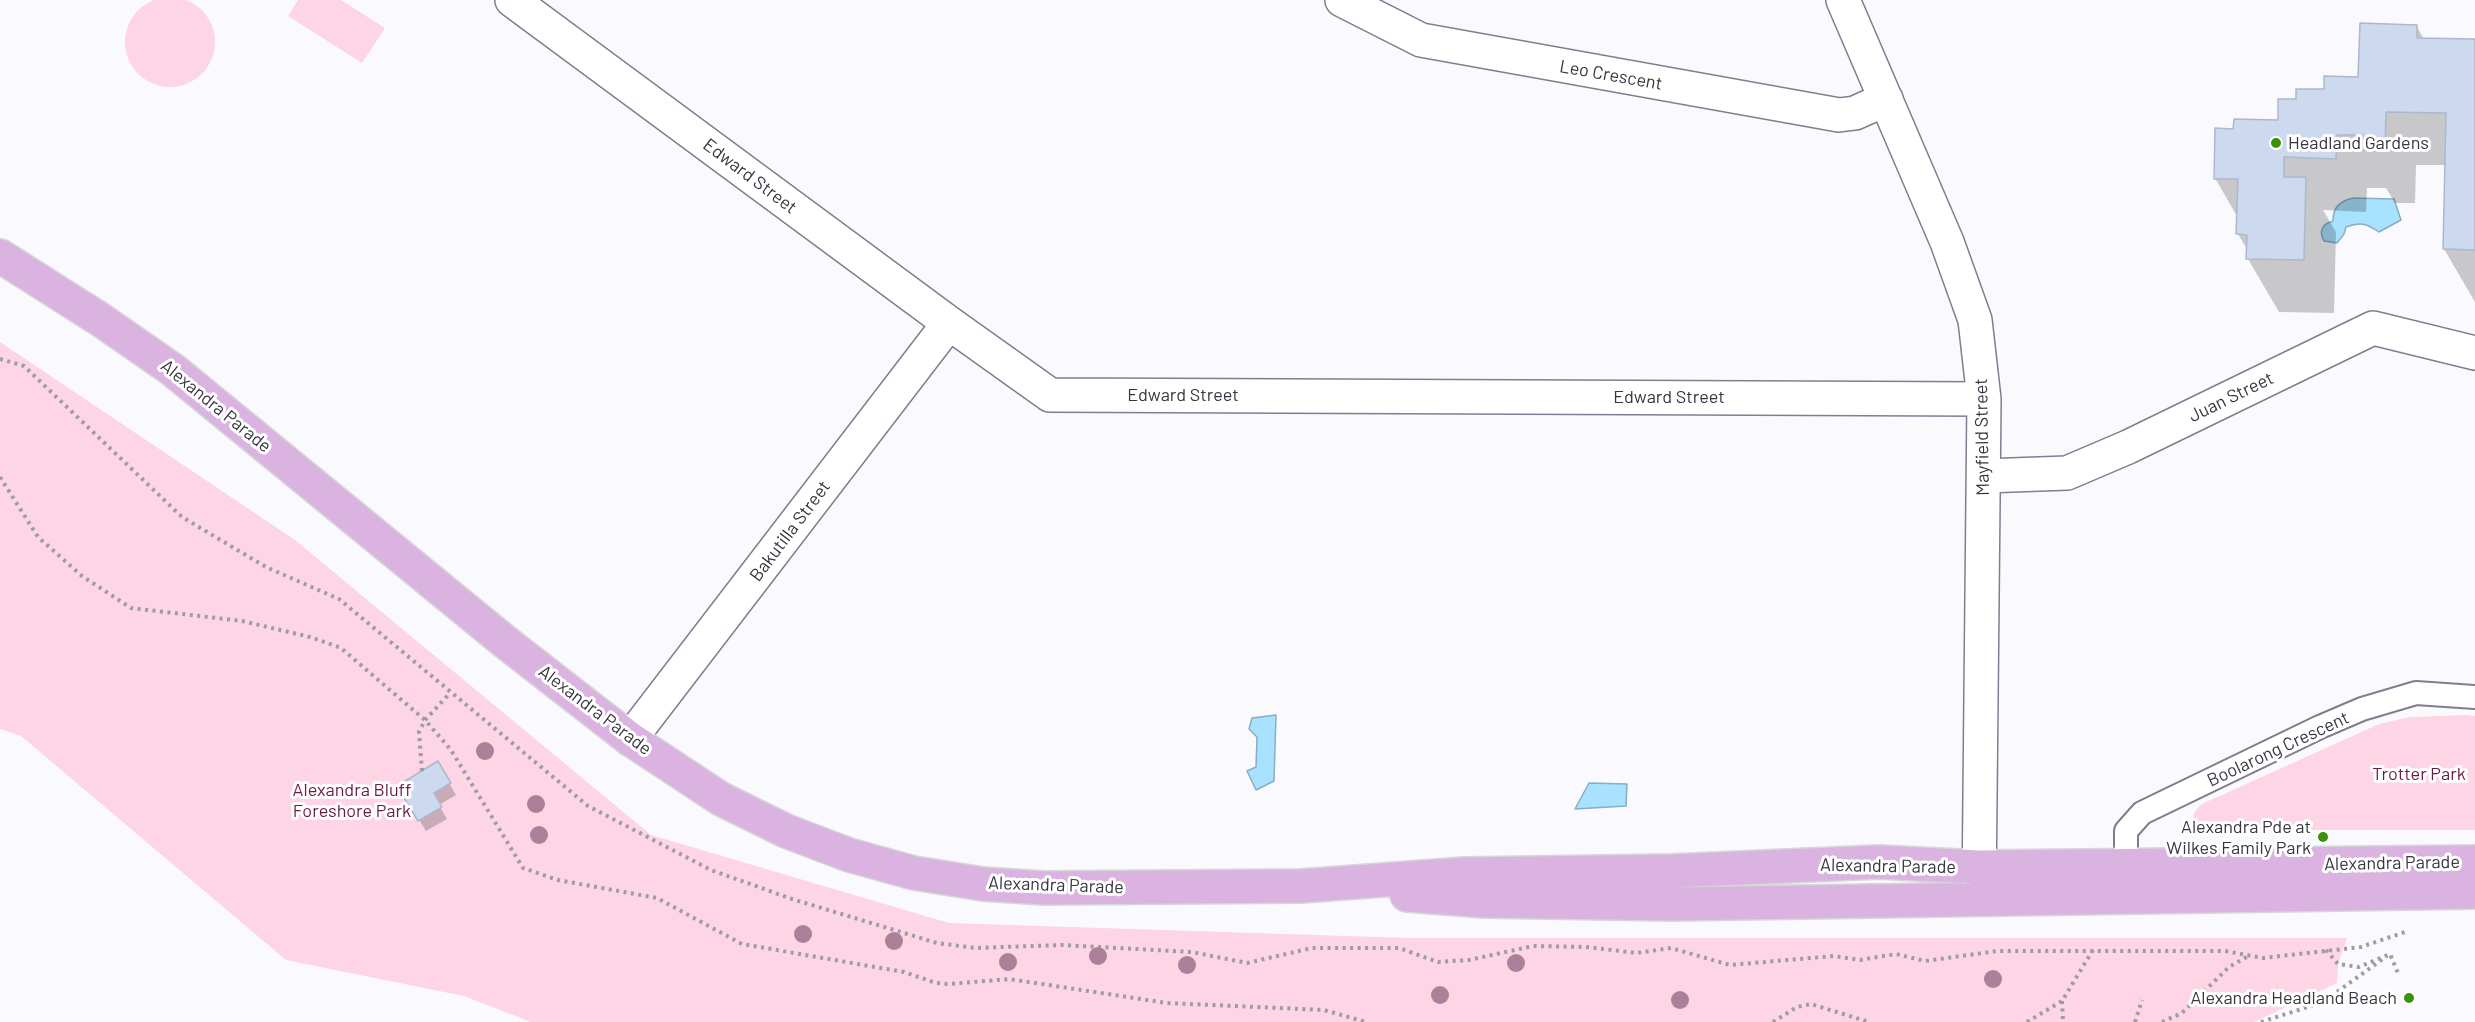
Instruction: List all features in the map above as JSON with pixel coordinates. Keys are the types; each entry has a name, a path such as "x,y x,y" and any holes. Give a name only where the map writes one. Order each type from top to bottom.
{"main road":[{"name":"Alexandra Parade","path":"0,256 102,320 173,370 504,641 630,739 721,799 786,831 849,855 914,873 983,884 1044,888 1301,886 1465,874 1671,871 1880,862 1979,867 2475,861"},
{"name":"Alexandra Parade","path":"1301,886 1485,901 1671,904 2475,892"}],"street":[{"name":"Edward Street","path":"513,0 949,323 1050,395 1984,399"},
{"name":"Leo Crescent","path":"1342,0 1421,40 1839,115 1855,113 1886,99"},
{"name":"Mayfield Street","path":"1843,0 1947,242 1975,320 1984,399 1979,900"},
{"name":"Bakutilla Street","path":"630,739 949,323"},
{"name":"Juan Street","path":"1984,476 2067,473 2128,447 2373,328 2475,353"}],"lane":[{"name":"Boolarong Crescent","path":"2126,866 2126,831 2142,813 2362,709 2415,693 2475,697"}],"path":[{"path":"0,359 24,366 182,517 266,567 339,599 588,806 711,870 792,899 937,943 975,948 1062,945 1192,952 1247,963 1312,948 1399,948 1438,962 1469,960 1533,946 1586,947 1637,953 1671,948 1730,965 1834,956 1860,960 1896,954 1925,962 1997,951 2225,951 2263,958 2361,947 2415,930"},
{"path":"0,477 38,537 82,576 131,608 242,621 310,637 341,648 425,720 451,750 523,868 558,880 657,898 742,944 904,972 936,983 1009,979 1167,1003 1324,1010 1366,1022"},
{"path":"422,771 419,732 425,720 450,693"},
{"path":"2028,1022 2062,1001 2092,950"},
{"path":"2326,950 2338,964 2359,967 2390,954 2398,973"},
{"path":"2162,1022 2182,1013 2229,967 2251,955"},
{"path":"2262,1022 2323,1002 2387,956"},
{"path":"2134,1022 2142,1000"},
{"path":"2062,1001 2062,1022"},
{"path":"1773,1022 1797,1007 1811,1004 1869,1022"}],"green space":[{"path":"170,-3 187,0 202,10 212,25 215,42 212,59 202,74 187,84 170,87 153,84 138,74 128,59 125,42 128,25 138,10 153,0"},
{"path":"298,0 341,0 385,28 362,63 288,16"},
{"name":"Alexandra Bluff Foreshore Park","path":"0,342 295,540 651,835 949,923 1408,938 2347,938 2338,964 2337,983 2254,1022 531,1022 464,996 286,960 21,736 0,729"},
{"name":"Trotter Park","path":"2475,716 2475,830 2200,830 2194,823 2195,812 2204,803 2379,724 2410,717"}],"water":[{"path":"2353,198 2394,199 2401,220 2379,232 2363,224 2351,225 2346,227 2337,243 2324,241 2321,234 2322,228 2333,221 2338,205"},
{"path":"1276,715 1274,781 1256,790 1247,771 1256,767 1257,737 1249,729 1252,718"},
{"path":"1589,783 1627,784 1626,806 1575,809"}],"building":[{"name":"Headland Gardens","path":"2360,23 2417,25 2417,38 2475,39 2475,250 2443,249 2446,113 2386,112 2385,151 2362,150 2363,135 2337,135 2336,159 2284,157 2284,177 2306,177 2304,260 2246,259 2247,235 2236,234 2238,179 2214,179 2215,128 2233,129 2234,119 2278,120 2278,99 2296,99 2296,89 2324,89 2324,76 2358,77"},
{"path":"438,761 451,783 434,793 442,807 418,821 397,786"}],"place":[{"name":"Headland Gardens","path":"2276,143"},
{"name":"Alexandra Pde at Wilkes Family Park","path":"2323,837"},
{"name":"Alexandra Headland Beach","path":"2409,998"}]}
